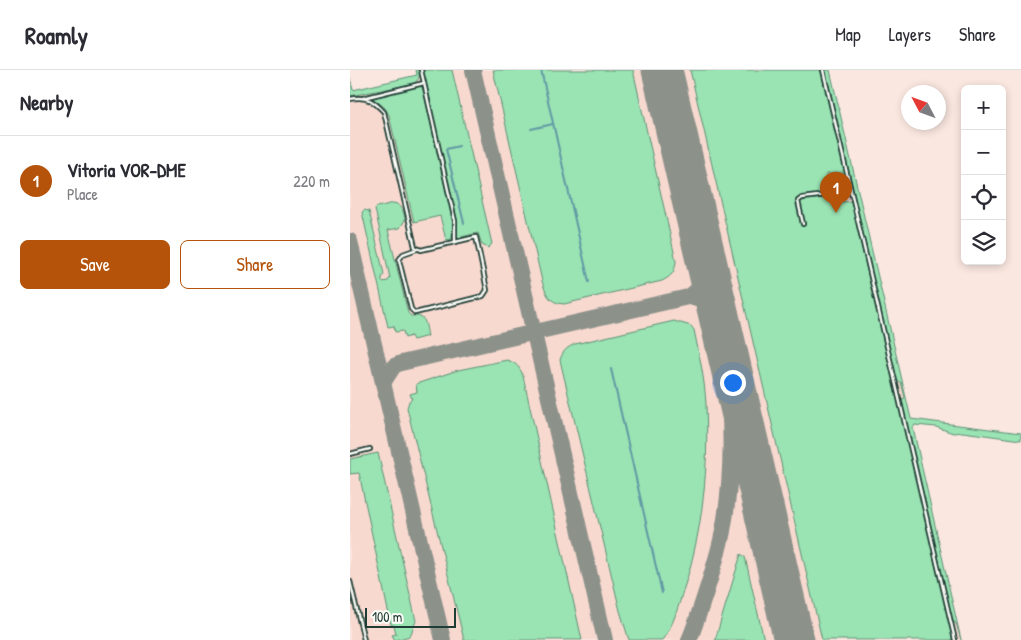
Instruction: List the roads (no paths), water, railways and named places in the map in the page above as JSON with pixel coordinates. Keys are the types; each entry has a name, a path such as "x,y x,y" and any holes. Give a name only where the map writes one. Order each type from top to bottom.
{"lane":[{"path":"421,70 455,222 455,242"},
{"path":"823,70 955,640"},
{"path":"350,99 364,98 424,83"},
{"path":"364,98 376,103 384,112 417,249"},
{"path":"803,224 798,201 802,198 851,192"},
{"path":"476,237 487,290 483,296 415,313 411,309 399,260 403,254 417,249 421,250 455,242 476,237"},
{"path":"350,454 370,450"},
{"path":"350,581 364,640"}],"waterway":[{"path":"541,70 589,282"},
{"path":"531,129 553,124"},
{"path":"459,146 446,149 464,223"},
{"path":"611,369 662,593"}],"place":[{"name":"Vitoria VOR-DME","path":"836,213"}]}
